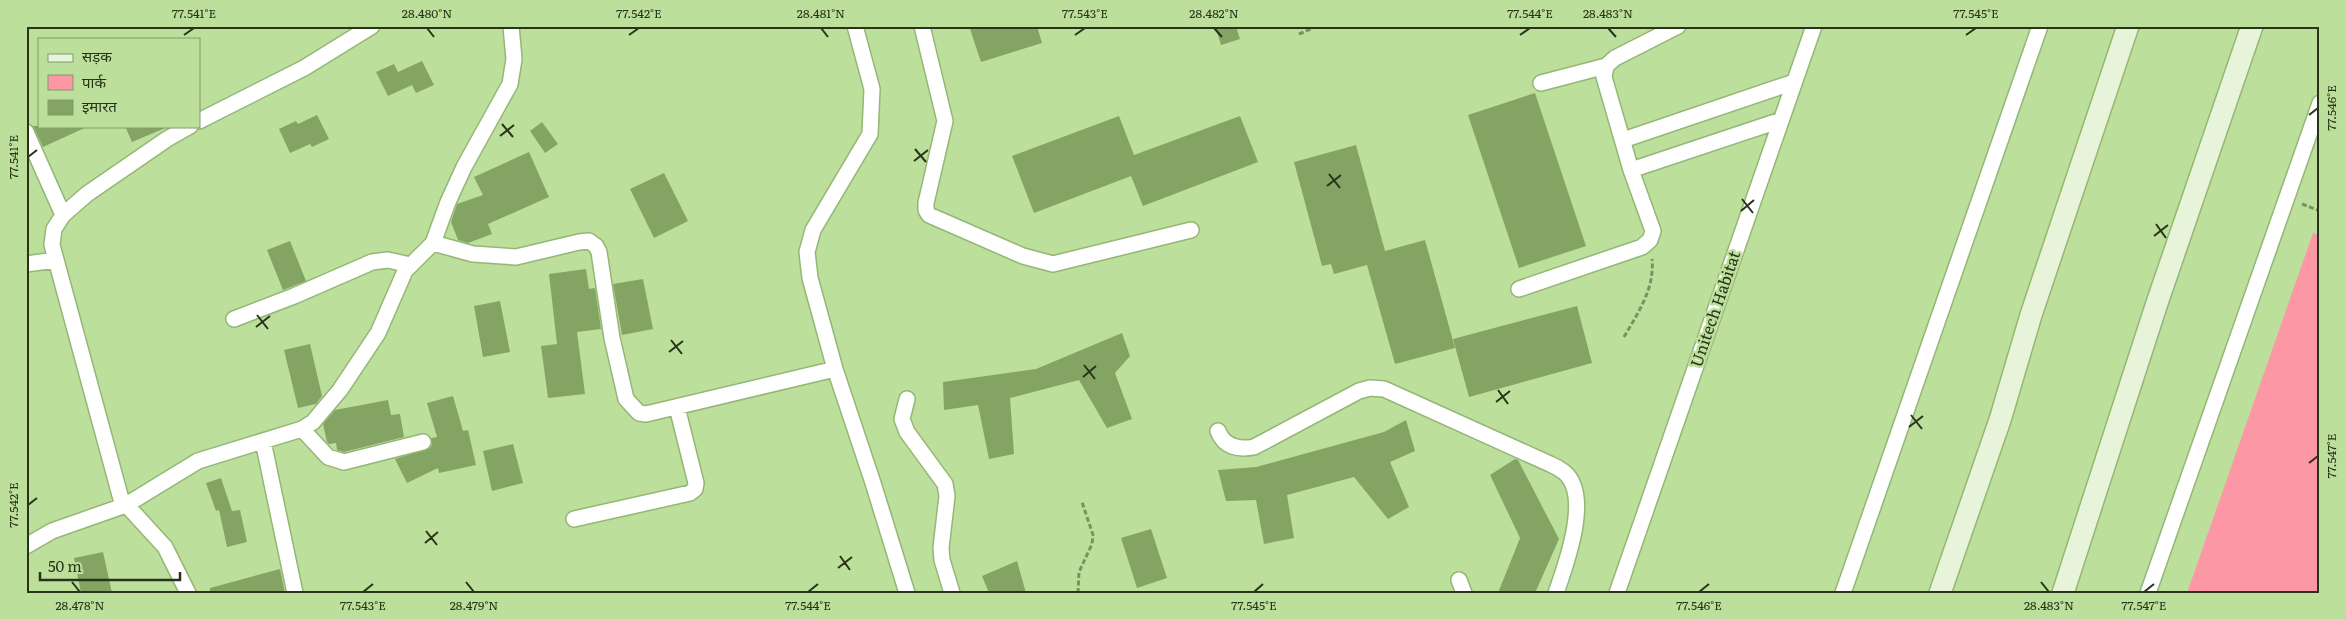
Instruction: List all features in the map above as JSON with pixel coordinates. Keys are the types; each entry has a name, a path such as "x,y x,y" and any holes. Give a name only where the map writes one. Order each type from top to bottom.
{"main road":[{"path":"1940,593 2000,420 2031,315 2128,26"},
{"path":"2063,593 2156,303 2252,26"}],"street":[{"path":"26,546 52,531 126,505 198,461 302,429 312,422 334,399 378,333 405,271 434,243 448,202 464,167 510,84 514,59 511,26"},
{"path":"855,26 872,89 870,134 813,230 807,252 810,278 835,369 874,483 907,593"},
{"path":"922,26 945,121 926,203 926,210 929,215 1023,256 1053,264 1191,230"},
{"path":"1541,83 1606,66 1615,58 1678,26"},
{"name":"Unitech Habitat","path":"1617,593 1814,26"},
{"path":"1843,593 2040,26"},
{"path":"200,120 304,68 371,27"},
{"path":"1519,289 1642,247 1650,240 1653,231 1631,170 1604,77 1606,66"},
{"path":"1623,140 1794,82"},
{"path":"2148,593 2320,103"},
{"path":"1631,170 1781,120"},
{"path":"187,128 103,181 63,215 52,237 52,245 120,495 126,505 165,547 188,593"},
{"path":"26,132 63,215"},
{"path":"434,243 473,254 516,257 590,241 600,252 612,338 626,399 639,413 646,414 835,369"},
{"path":"26,264 56,260"},
{"path":"234,319 294,296 372,262 388,260 410,265"},
{"path":"1218,431 1220,438 1228,445 1244,449 1254,447 1359,391 1370,388 1384,389 1550,464 1565,472 1574,489 1578,510 1556,593"},
{"path":"907,399 902,419 907,432 945,484 947,496 940,548 952,593"},
{"path":"574,519 690,493 695,489 696,482 677,407"},
{"path":"302,429 328,457 344,462 423,442"},
{"path":"263,441 295,593"}],"path":[{"path":"1299,34 1318,26"},
{"path":"1624,337 1645,302 1650,285 1653,264 1650,240"},
{"path":"1078,593 1079,572 1092,544 1093,535 1082,502"}],"green space":[{"path":"2313,233 2320,235 2320,593 2187,593"}],"building":[{"path":"969,26 1037,26 1042,43 981,62"},
{"path":"1215,26 1236,26 1240,39 1221,45"},
{"path":"422,61 434,85 416,93 412,85 388,96 376,72 394,64 398,72"},
{"path":"1535,93 1586,246 1519,268 1468,115"},
{"path":"317,115 329,139 312,147 310,144 290,153 279,129 296,121 298,124"},
{"path":"1119,116 1134,155 1240,116 1258,162 1143,206 1131,176 1034,213 1012,156"},
{"path":"542,122 558,144 545,153 530,131"},
{"path":"33,126 38,126 38,128 85,128 43,147"},
{"path":"126,128 165,128 132,142"},
{"path":"1356,145 1385,251 1425,240 1455,348 1395,364 1367,265 1334,274 1331,264 1322,266 1294,162"},
{"path":"529,152 549,197 488,224 492,234 468,243 458,240 451,222 457,204 483,195 474,177"},
{"path":"664,173 688,221 654,238 630,189"},
{"path":"290,241 306,281 283,290 267,250"},
{"path":"586,269 589,289 595,288 601,329 577,332 585,394 548,398 541,346 557,344 549,274"},
{"path":"643,279 653,329 622,335 613,284"},
{"path":"500,301 510,352 483,357 474,306"},
{"path":"1577,306 1592,363 1469,397 1453,339"},
{"path":"1122,333 1130,356 1115,373 1132,419 1107,428 1079,380 1010,398 1014,454 989,459 978,405 944,410 943,382 1036,369"},
{"path":"310,344 322,396 316,404 298,408 284,350"},
{"path":"453,396 463,431 468,430 476,465 439,473 438,468 407,483 395,459 430,448 432,444 431,438 437,437 427,403"},
{"path":"388,400 391,415 400,414 404,437 344,452 337,450 336,443 329,444 327,442 323,424 335,410"},
{"path":"1406,420 1415,451 1390,462 1409,507 1388,519 1354,477 1287,495 1294,538 1264,544 1256,500 1226,501 1218,470 1256,467 1384,432"},
{"path":"513,444 523,483 492,491 483,451"},
{"path":"1515,459 1518,460 1559,539 1535,593 1498,593 1520,538 1490,475"},
{"path":"221,478 232,511 240,510 247,542 227,547 219,510 216,511 206,483"},
{"path":"1151,529 1167,578 1137,588 1121,538"},
{"path":"103,552 112,593 81,593 74,558"},
{"path":"1017,561 1026,593 989,593 982,576"},
{"path":"280,569 285,593 210,593 210,588"}]}
